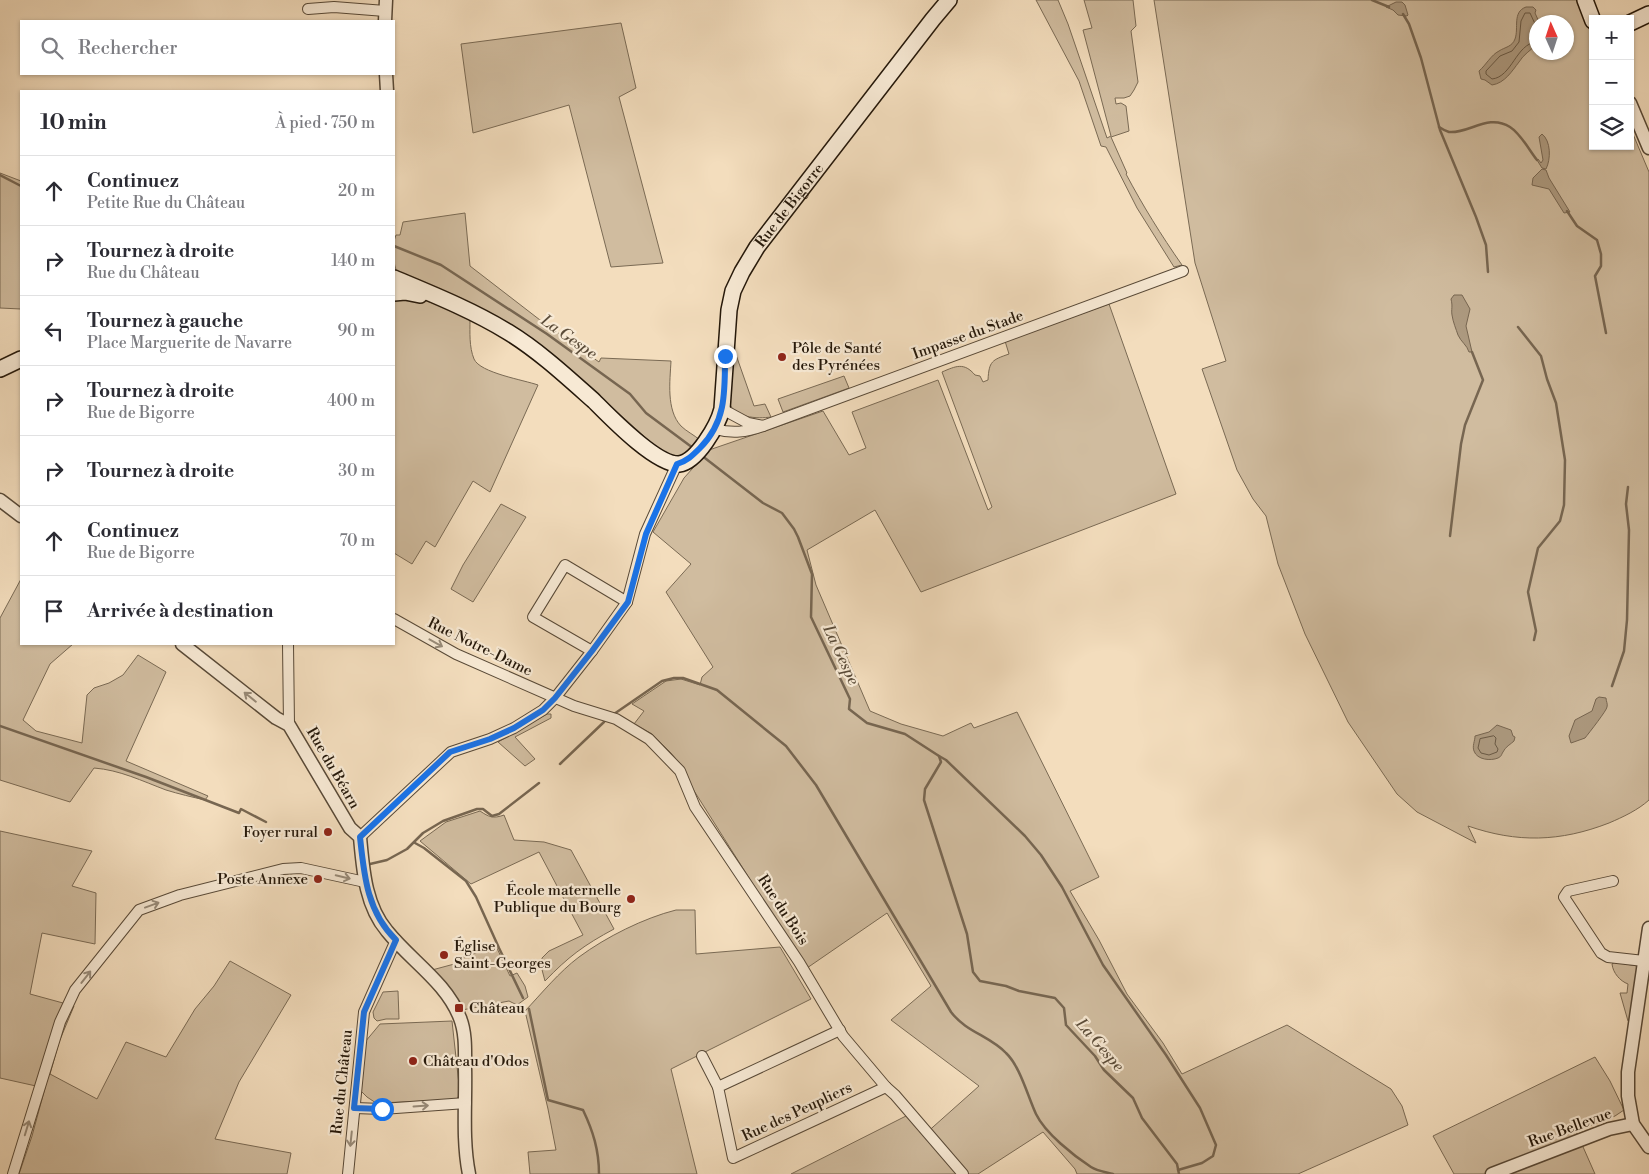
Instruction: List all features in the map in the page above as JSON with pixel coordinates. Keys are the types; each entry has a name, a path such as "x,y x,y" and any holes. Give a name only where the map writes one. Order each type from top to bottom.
{"main road":[{"name":"Rue de Bigorre","path":"684,461 704,444 715,430 722,409 729,310 733,292 757,246 933,19 950,0"},
{"path":"1585,0 1591,15"},
{"path":"1634,21 1649,14"},
{"path":"395,278 449,301 508,332 537,352 643,446 663,459 684,461"},
{"path":"395,293 405,292 449,301"},
{"path":"0,369 20,359"}],"street":[{"path":"308,9 334,7 385,11"},
{"path":"386,75 387,90"},
{"path":"1630,105 1649,148"},
{"name":"Impasse du Stade","path":"715,430 727,433 748,431 763,426 1183,271"},
{"path":"722,409 748,423 763,426"},
{"path":"469,1174 465,1135 465,1048 461,1021 446,992 386,931 373,906 365,882 360,837 450,752 490,739 514,728 543,710 555,698 628,602 646,534 684,461"},
{"path":"0,500 20,515"},
{"path":"592,651 533,617 565,565 628,602"},
{"name":"Rue Notre-Dame","path":"395,620 456,654 555,698"},
{"name":"Rue du Béarn","path":"183,645 276,718 289,725 350,828 360,837"},
{"path":"288,645 289,725"},
{"name":"Rue du Bois","path":"555,698 616,720 649,739 680,771 695,807 799,962 840,1030 886,1087 963,1174"},
{"path":"12,1174 60,1022 75,990 139,910 180,895 283,869 301,868 365,882"},
{"path":"1613,881 1568,890 1564,897 1601,953 1608,957 1644,961"},
{"path":"1633,1124 1628,1096 1628,1072 1649,928"},
{"name":"Rue du Château","path":"348,1174 364,1012 396,940"},
{"path":"718,1087 840,1030"},
{"name":"Rue des Peupliers","path":"702,1056 718,1087 733,1158 886,1087"},
{"path":"354,1108 382,1109 466,1103"},
{"name":"Rue Bellevue","path":"1492,1174 1609,1128 1633,1124 1649,1147"}],"shaded area":[{"path":"1036,0 1058,0 1107,138 1111,136 1083,30 1092,28 1084,0 1133,0 1136,26 1131,31 1138,82 1130,96 1115,98 1116,104 1121,103 1126,106 1129,131 1111,137 1132,186 1182,265 1174,267 1137,208 1106,147 1101,146 1079,81"},
{"path":"1154,0 1577,0 1589,28 1589,150 1634,150 1634,136 1649,172 1649,800 1645,804 1609,823 1556,837 1521,838 1486,832 1468,826 1476,843 1417,812 1397,794 1348,722 1305,634 1278,564 1266,516 1253,499 1237,470 1202,369 1226,361 1195,263"},
{"path":"621,23 636,88 619,97 663,263 611,267 569,105 473,133 461,44"},
{"path":"0,173 20,181 20,309 0,308"},
{"path":"465,213 470,266 540,320 599,362 601,358 671,361 670,395 673,412 681,426 700,440 681,455 666,456 583,381 398,275 395,266 395,240 396,235 400,235 403,222"},
{"path":"415,297 444,307 470,320 471,350 478,364 493,372 538,385 490,492 473,481 435,547 426,541 412,564 395,554 395,299"},
{"path":"1109,304 1176,494 921,592 875,510 807,550 816,585 870,711 901,724 943,736 971,723 974,728 1017,712 1099,877 1070,891 1099,940 1127,994 1163,1043 1182,1074 1287,1025 1391,1089 1402,1106 1408,1125 1298,1174 1077,1174 1075,1169 1043,1132 978,1174 791,1174 906,1116 924,1135 979,1086 891,1020 931,986 887,913 807,968 691,786 684,769 652,734 634,724 644,711 632,704 666,681 681,679 700,685 702,677 713,667 666,592 691,564 653,532 684,478 709,450 823,411 849,455 866,448 852,412 938,380 988,510 992,507 942,372 960,366 980,376 983,382 988,380 989,369 993,362 1009,354 1005,341"},
{"path":"735,352 754,406 765,404 771,417 759,418 741,414 729,402 730,354"},
{"path":"844,376 849,388 783,412 778,399"},
{"path":"501,504 526,517 473,602 451,589 463,565"},
{"path":"20,581 20,645 72,645 50,664 23,720 36,731 82,743 87,695 94,688 109,683 123,675 138,655 166,672 126,761 208,796 205,800 166,790 122,773 94,768 70,802 0,780 0,618"},
{"path":"547,714 551,714 551,718 515,737 535,759 525,766 498,742"},
{"path":"480,811 491,817 504,815 514,840 544,842 571,850 614,929 577,952 545,981 541,966 542,958 549,951 583,935 539,852 471,884 420,841 446,822"},
{"path":"0,831 92,851 72,886 96,893 95,944 42,933 30,994 74,1006 59,1042 50,1074 97,1099 126,1042 166,1057 195,1009 214,986 230,961 291,995 239,1082 215,1139 291,1153 287,1174 19,1174 45,1088 0,1078"},
{"path":"676,910 695,910 696,954 780,947 811,999 671,1069 697,1174 530,1174 528,1152 556,1150 525,1011 579,957 613,935 638,923"},
{"path":"496,946 510,976 517,973 525,986 528,997 517,1005 509,1001 462,1010 432,970 458,963 458,959"},
{"path":"1615,962 1637,966 1631,1021 1628,1021 1620,993 1627,993 1628,984 1615,973 1612,964"},
{"path":"398,991 399,1019 377,1021 374,1018 373,1012 383,992"},
{"path":"452,1021 460,1094 456,1100 376,1103 361,1091 365,1042 380,1024"},
{"path":"1595,1057 1610,1081 1624,1110 1615,1116 1576,1131 1595,1174 1454,1174 1433,1136"}],"water":[{"path":"1396,2 1402,2 1405,5 1407,16 1398,15 1386,7"},
{"path":"1533,7 1536,10 1536,15 1529,15 1529,51 1511,73 1501,82 1492,85 1481,79 1479,71 1493,55 1514,42 1517,16 1522,9"},
{"path":"1542,134 1549,146 1549,160 1546,169 1542,168 1537,160 1541,163 1543,160 1539,137"},
{"path":"1542,169 1546,170 1570,212 1564,213 1549,189 1532,185 1533,178"},
{"path":"1454,295 1462,295 1470,309 1466,326 1472,352 1469,352 1459,337 1454,323 1451,299"},
{"path":"1599,697 1606,698 1606,709 1585,738 1571,743 1569,736 1575,720 1592,711 1596,699"},
{"path":"1497,725 1511,730 1515,737 1514,741 1498,758 1481,758 1473,749 1475,736 1489,732"}],"waterway":[{"path":"1372,0 1389,7"},
{"path":"1403,14 1409,24 1421,58 1440,130 1486,245 1488,272"},
{"path":"1439,127 1449,132 1456,132 1486,123 1502,123 1518,134 1537,160"},
{"name":"La Gespe","path":"0,175 20,185"},
{"path":"1567,211 1577,226 1597,240 1601,254 1601,266 1595,276 1606,333"},
{"name":"La Gespe","path":"395,246 441,265 547,334 630,394 646,413 693,448"},
{"path":"1518,327 1541,356 1556,403 1565,460 1564,505 1560,521 1538,548 1528,592 1536,631 1534,640"},
{"path":"1450,536 1465,425 1483,380 1472,352"},
{"name":"La Gespe","path":"701,455 763,503 782,513 794,529 812,574 811,617 850,699 849,709 867,723 905,734 939,756 941,762 925,789 924,800 967,934 973,972 980,981 1055,998 1064,1008 1066,1025 1095,1056 1104,1070 1133,1098 1142,1118 1177,1164 1179,1174"},
{"path":"1612,686 1624,651 1627,620 1629,530 1626,504 1628,487"},
{"path":"614,714 662,681 683,678 717,690 786,746 816,785 951,1012 957,1019 1000,1047 1011,1059 1020,1074 1036,1114 1046,1129 1068,1150 1091,1167 1113,1174"},
{"path":"560,764 604,722"},
{"path":"0,726 146,777 239,813 241,809 266,822"},
{"path":"939,756 946,760 1025,836 1041,855 1062,887 1103,965 1166,1055 1200,1108 1216,1145 1213,1156 1202,1163 1178,1170"},
{"path":"370,864 387,860 407,849 423,833 443,821 477,809 483,809 492,816 499,814 539,783"},
{"path":"415,843 466,881 476,897 523,998"},
{"path":"529,1009 548,1100 583,1110 595,1141 599,1174"}],"place":[{"name":"Pôle de Santé des Pyrénées","path":"782,357"},
{"name":"Foyer rural","path":"328,832"},
{"name":"Poste Annexe","path":"318,879"},
{"name":"École maternelle Publique du Bourg","path":"631,899"},
{"name":"Église Saint-Georges","path":"444,955"},
{"name":"Château","path":"459,1008"},
{"name":"Château d'Odos","path":"413,1061"}],"route":[{"path":"382,1109 354,1108 364,1012 396,940 386,931 373,906 365,882 360,837 450,752 490,739 514,728 543,710 555,698 592,651 628,602 651,519 664,497 677,464 685,462 704,444 715,430 720,419 725,356"}]}
